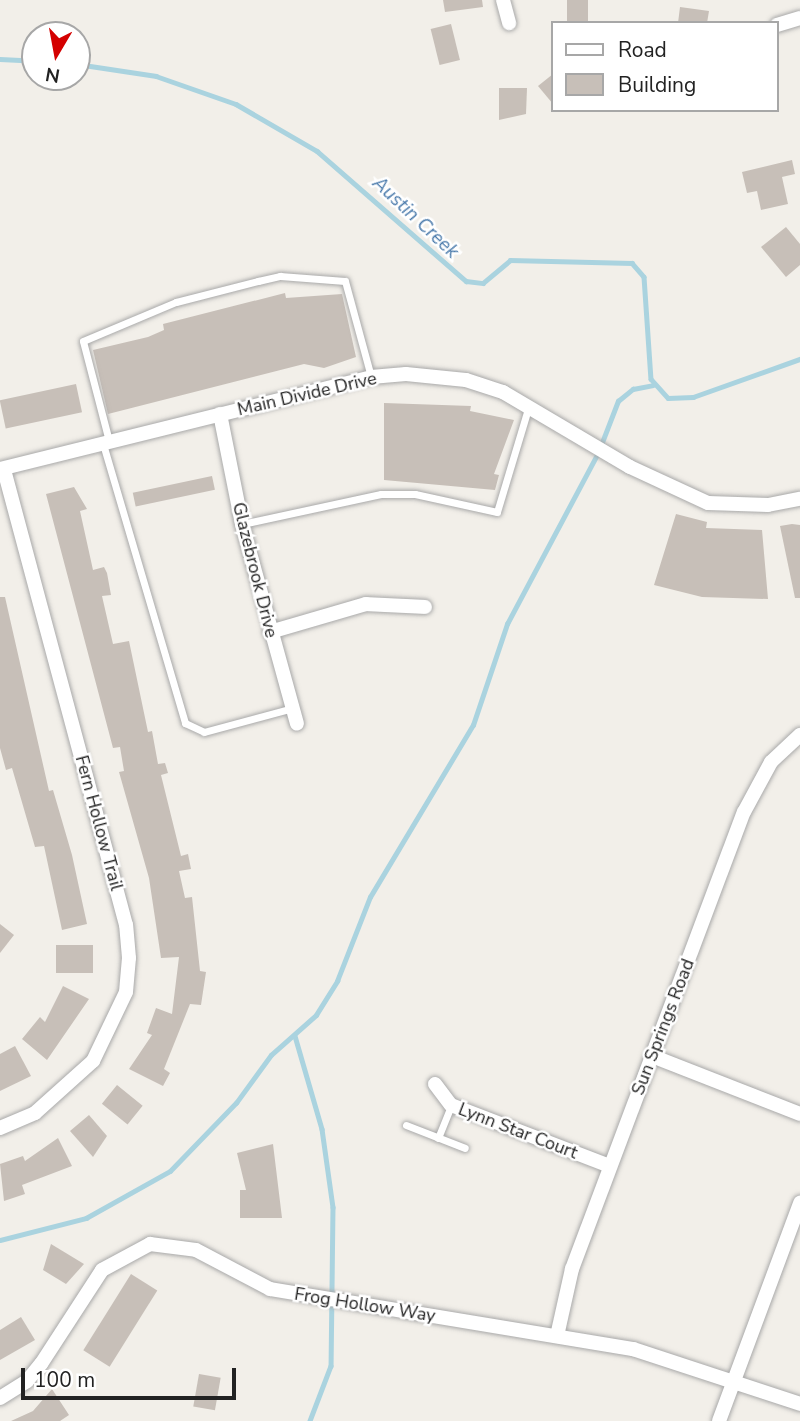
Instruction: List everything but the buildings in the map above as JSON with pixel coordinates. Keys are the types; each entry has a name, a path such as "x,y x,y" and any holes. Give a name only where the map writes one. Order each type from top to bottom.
{"street":[{"path":"503,0 509,23"},
{"path":"779,23 800,18"},
{"name":"Main Divide Drive","path":"2,469 371,377 466,380 529,404 677,492 739,505 800,499"},
{"name":"Glazebrook Drive","path":"220,414 242,524 297,724"},
{"name":"Fern Hollow Trail","path":"0,1128 35,1113 93,1061 126,992 130,958 126,925 2,469"},
{"path":"270,632 366,604 425,607"},
{"name":"Sun Springs Road","path":"557,1336 572,1269 756,783 800,735"},
{"path":"652,1056 800,1114"},
{"name":"Lynn Star Court","path":"435,1084 451,1105 610,1166"},
{"path":"719,1421 800,1203"},
{"name":"Frog Hollow Way","path":"0,1398 27,1381 41,1364 102,1270 150,1244 195,1250 270,1289 633,1349 734,1380 800,1404"}],"lane":[{"path":"293,708 204,732 185,723 106,443 83,341 176,302 280,276 345,281 371,377"},
{"path":"242,524 382,495 415,494 497,512 529,404"},
{"path":"438,1138 451,1105"},
{"path":"406,1125 465,1148"}],"waterway":[{"name":"Austin Creek","path":"0,59 21,60"},
{"name":"Austin Creek","path":"91,66 156,76 236,104 317,151 466,281 483,283 510,260 632,263 644,277 651,379 668,398 693,397 800,359"},
{"path":"601,445 618,401 633,389 653,385"},
{"path":"0,1240 86,1218 170,1171 236,1103 271,1055 316,1015 337,981 370,897 473,725 507,624 598,453"},
{"path":"295,1036 322,1129 333,1207 331,1366 310,1421"}]}
